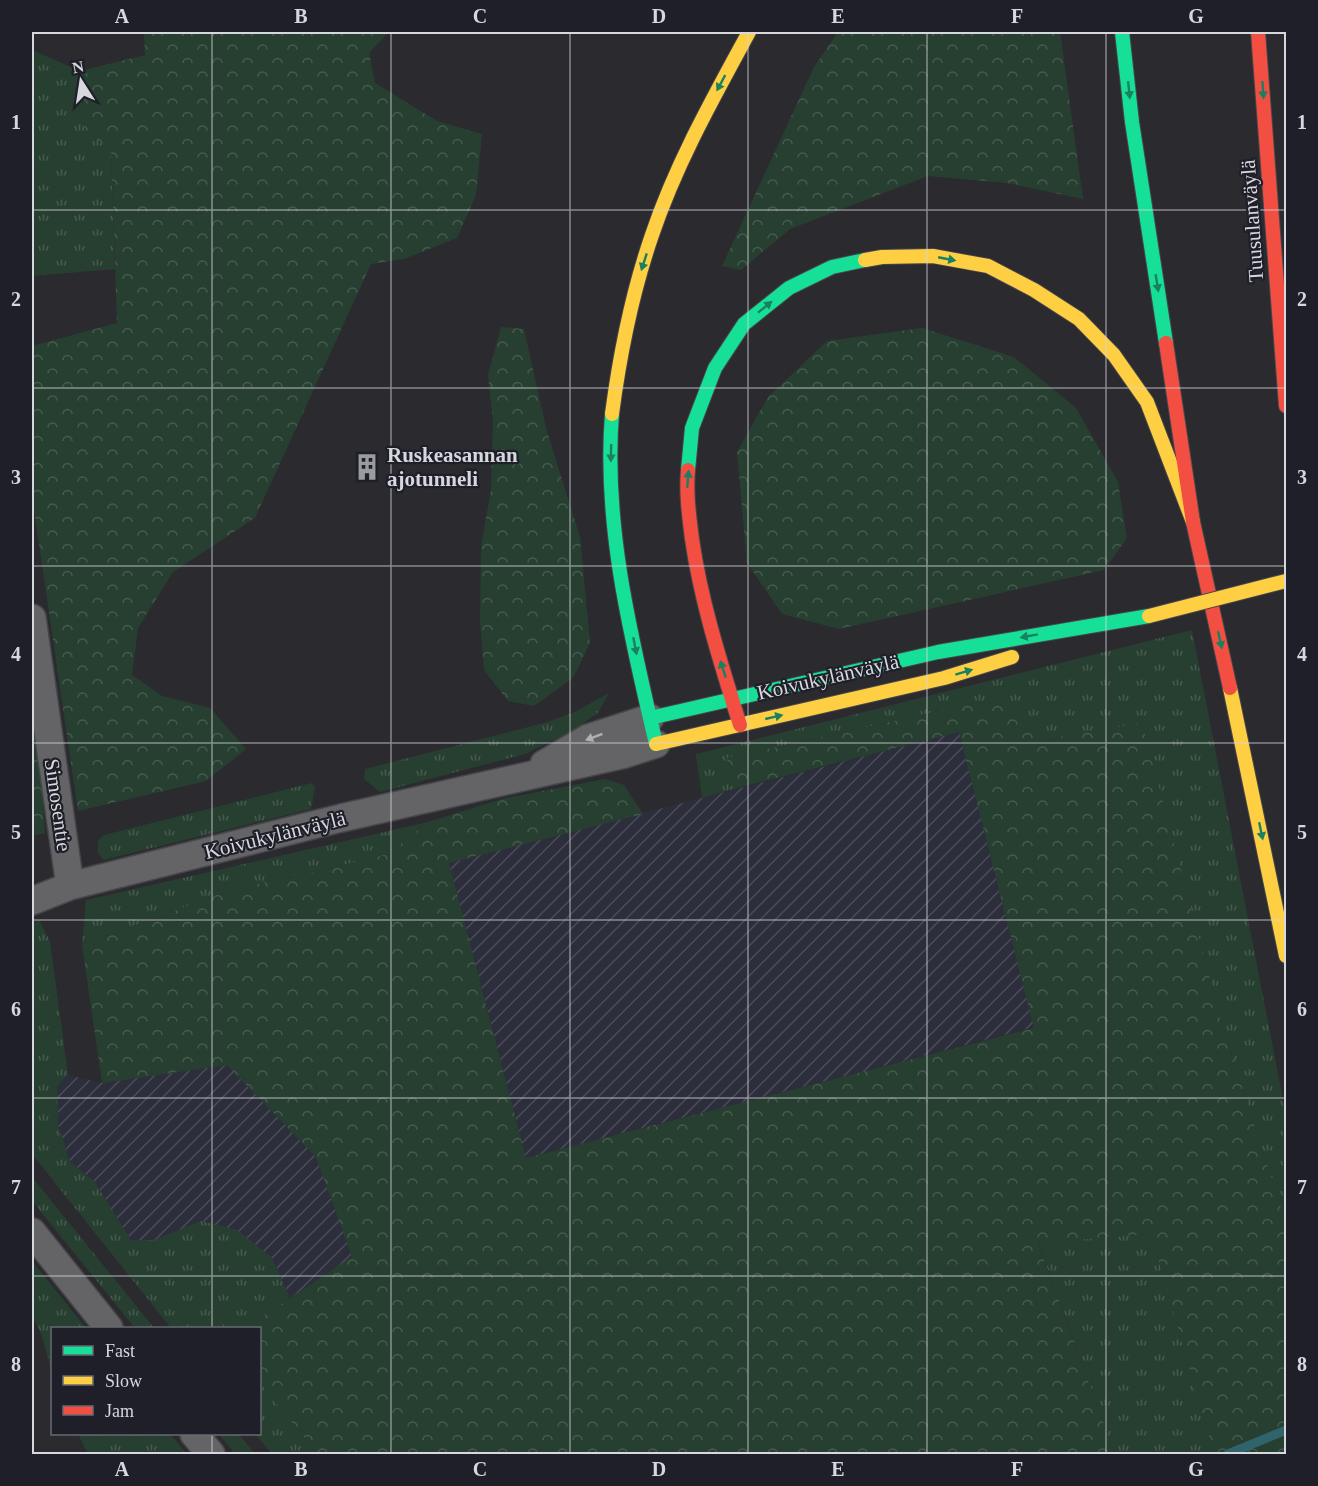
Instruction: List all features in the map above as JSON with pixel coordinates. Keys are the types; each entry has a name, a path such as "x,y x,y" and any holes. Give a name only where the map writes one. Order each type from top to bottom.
{"main road":[{"path":"656,744 618,562 610,485 611,424 621,356 639,275 663,204 693,136 749,32"},
{"path":"1122,32 1132,122 1193,522 1287,956"},
{"name":"Tuusulanväylä","path":"1258,32 1287,406"},
{"path":"740,725 717,652 698,572 686,494 692,428 715,368 744,324 789,288 832,267 882,257 933,256 988,266 1034,290 1079,319 1114,355 1147,402 1193,522"},
{"name":"Koivukylänväylä","path":"1046,647 1149,616 1287,581"},
{"name":"Koivukylänväylä","path":"650,718 938,652 1149,616"},
{"name":"Koivukylänväylä","path":"656,744 944,678 1023,654"}],"street":[{"name":"Simosentie","path":"32,618 70,886"},
{"name":"Koivukylänväylä","path":"521,777 588,738 650,718"},
{"name":"Koivukylänväylä","path":"32,901 70,886 341,818 625,754 656,744"},
{"path":"32,1232 107,1327"},
{"path":"195,1435 211,1455"}],"shaded area":[{"path":"959,732 1034,1027 526,1158 449,863"},
{"path":"227,1065 316,1157 352,1257 290,1298 272,1258 201,1221 154,1240 131,1240 94,1181 70,1162 58,1125 57,1086 68,1075 102,1083"}],"green space":[{"path":"144,32 389,32 369,53 375,83 437,121 482,134 476,195 457,238 404,259 371,264 255,518 173,572 138,628 132,675 162,696 210,708 246,749 206,781 78,811 32,496 32,346 117,323 111,150 85,131 80,71 145,55"},
{"path":"838,32 1060,32 1083,199 1007,183 928,176 790,229 741,270 722,266 814,67"},
{"path":"32,50 80,71 85,131 111,150 115,269 32,276"},
{"path":"501,327 524,329 546,428 580,537 590,643 573,678 534,706 508,701 484,670 480,622 481,546 491,490 493,421 488,375"},
{"path":"922,328 1014,357 1076,408 1118,482 1127,538 1104,570 839,629 782,614 747,563 737,452 768,397 827,341"},
{"path":"1192,630 1286,1115 1286,1223 1222,1024 1142,724 1046,739 1010,706 979,702 727,758 737,788 702,798 696,754"},
{"path":"32,680 45,833 32,836"},
{"path":"609,693 597,714 566,734 525,754 380,792 364,779 365,769 544,723 573,713"},
{"path":"979,702 1010,706 1046,739 1142,723 1222,1024 1286,1223 1286,1454 1214,1454 1151,1234 1038,1243 1115,1454 317,1454 261,1383 261,1327 247,1327 352,1257 316,1157 227,1065 102,1083 82,945 217,895 388,854 428,822 502,799 605,779 624,785 643,814 449,863 526,1158 1034,1028 959,732 737,788 727,758"},
{"path":"312,783 315,787 311,809 103,860 98,853 98,841 104,835"},
{"path":"428,822 388,854 217,895 82,945 86,900"},
{"path":"39,920 50,941 68,1075 57,1086 58,1125 70,1162 94,1181 131,1240 154,1240 201,1221 237,1230 272,1258 290,1298 246,1327 170,1327 32,1154 32,924"},
{"path":"32,1177 153,1327 134,1327 32,1201"},
{"path":"1151,1234 1214,1454 1115,1454 1038,1242"},
{"path":"32,1261 85,1327 51,1327 51,1368 41,1333 32,1316"},
{"path":"261,1383 317,1454 272,1454 256,1435 261,1435"},
{"path":"78,1435 171,1435 187,1454 88,1454"},
{"path":"220,1435 240,1435 255,1454 235,1454"}],"waterway":[{"path":"1228,1454 1286,1430"}],"traffic: fast":[{"path":"1122,32 1132,122 1166,343"},
{"path":"688,470 692,428 715,368 744,324 789,288 832,267 865,260"},
{"path":"612,414 610,455 615,539 637,663 656,744"},
{"path":"650,718 938,652 1149,616"}],"traffic: slow":[{"path":"612,414 628,323 638,279 652,235 684,157 749,32"},
{"path":"865,260 882,257 933,256 988,266 1034,290 1079,319 1114,355 1147,402 1193,522"},
{"path":"1149,616 1286,581"},
{"path":"656,744 944,678 1012,657"},
{"path":"1230,688 1286,956"}],"traffic: jam":[{"path":"1258,32 1286,406"},
{"path":"1166,343 1193,522 1230,688"},
{"path":"688,470 689,513 701,586 712,633 740,725"}],"place":[{"name":"Ruskeasannan ajotunneli","path":"367,467"}]}
